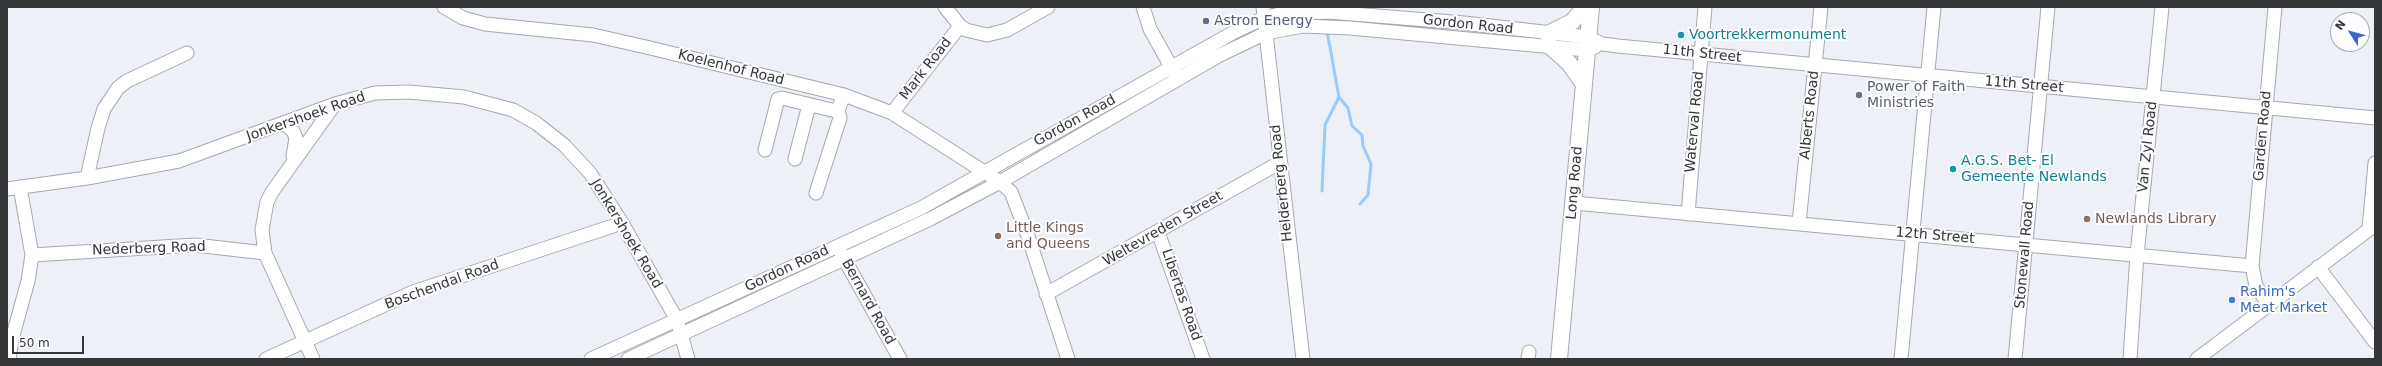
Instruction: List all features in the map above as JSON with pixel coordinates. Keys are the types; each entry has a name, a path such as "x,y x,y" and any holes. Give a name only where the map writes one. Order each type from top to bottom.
{"main road":[{"path":"1584,84 1569,63 1549,40 1572,22 1585,7"},
{"name":"Long Road","path":"1559,359 1591,7"}],"street":[{"name":"Koelenhof Road","path":"444,7 463,18 485,24 593,35 844,95 892,113 1000,182 1013,196 1028,236 1068,359"},
{"path":"945,7 960,26 978,34 993,35 1006,30 1048,7"},
{"path":"1143,7 1150,29 1178,80"},
{"name":"Waterval Road","path":"1688,214 1705,7"},
{"name":"Alberts Road","path":"1799,222 1821,7"},
{"path":"1901,359 1934,7"},
{"name":"Stonewall Road","path":"2015,359 2048,7"},
{"name":"Van Zyl Road","path":"2130,359 2137,255 2162,7"},
{"name":"Garden Road","path":"2252,266 2275,7"},
{"name":"Gordon Road","path":"591,359 921,208 1236,31 1264,12 1323,12 1464,23 1549,40"},
{"name":"Helderberg Road","path":"1264,12 1279,163 1303,359"},
{"name":"Mark Road","path":"892,113 960,26"},
{"name":"Gordon Road","path":"628,359 930,219 1000,182 1178,80 1266,33 1297,26 1587,43"},
{"name":"11th Street","path":"1587,43 1815,66 2375,118"},
{"path":"87,178 98,128 104,109 118,88 127,81 187,53"},
{"name":"Jonkershoek Road","path":"13,188 87,178 179,161 285,124 335,104 374,94 409,92 464,97 513,110 536,123 564,145 590,173 622,223 677,320 688,359"},
{"path":"816,193 840,118 838,110 844,95"},
{"path":"765,150 778,100 782,98 838,110"},
{"path":"313,359 265,253 262,230 267,202 290,165 335,104"},
{"path":"795,159 809,105"},
{"path":"285,124 295,134 297,142 290,165"},
{"name":"Weltevreden Street","path":"1046,294 1279,163"},
{"path":"2197,359 2372,227 2375,163"},
{"path":"9,359 12,339 28,281 32,255 13,188"},
{"name":"12th Street","path":"1574,203 1688,214 1799,222 2252,266"},
{"name":"Boschendal Road","path":"266,359 413,292 622,223"},
{"name":"Libertas Road","path":"1158,232 1203,359"},
{"name":"Nederberg Road","path":"32,255 195,245 265,253"},
{"name":"Bernard Road","path":"838,246 900,359"},
{"path":"2252,266 2256,286 2269,305"},
{"path":"2318,267 2375,342"}],"waterway":[{"path":"1322,191 1325,125 1339,97 1327,31"},
{"path":"1339,97 1348,108 1352,126 1362,135 1363,146 1371,164 1368,195 1360,204"}],"place":[{"name":"Astron Energy","path":"1206,21"},
{"name":"Voortrekkermonument","path":"1681,35"},
{"name":"Power of Faith Ministries","path":"1859,95"},
{"name":"A.G.S. Bet- El Gemeente Newlands","path":"1953,169"},
{"name":"Newlands Library","path":"2087,219"},
{"name":"Little Kings and Queens","path":"998,236"},
{"name":"Rahim's Meat Market","path":"2232,300"}]}
